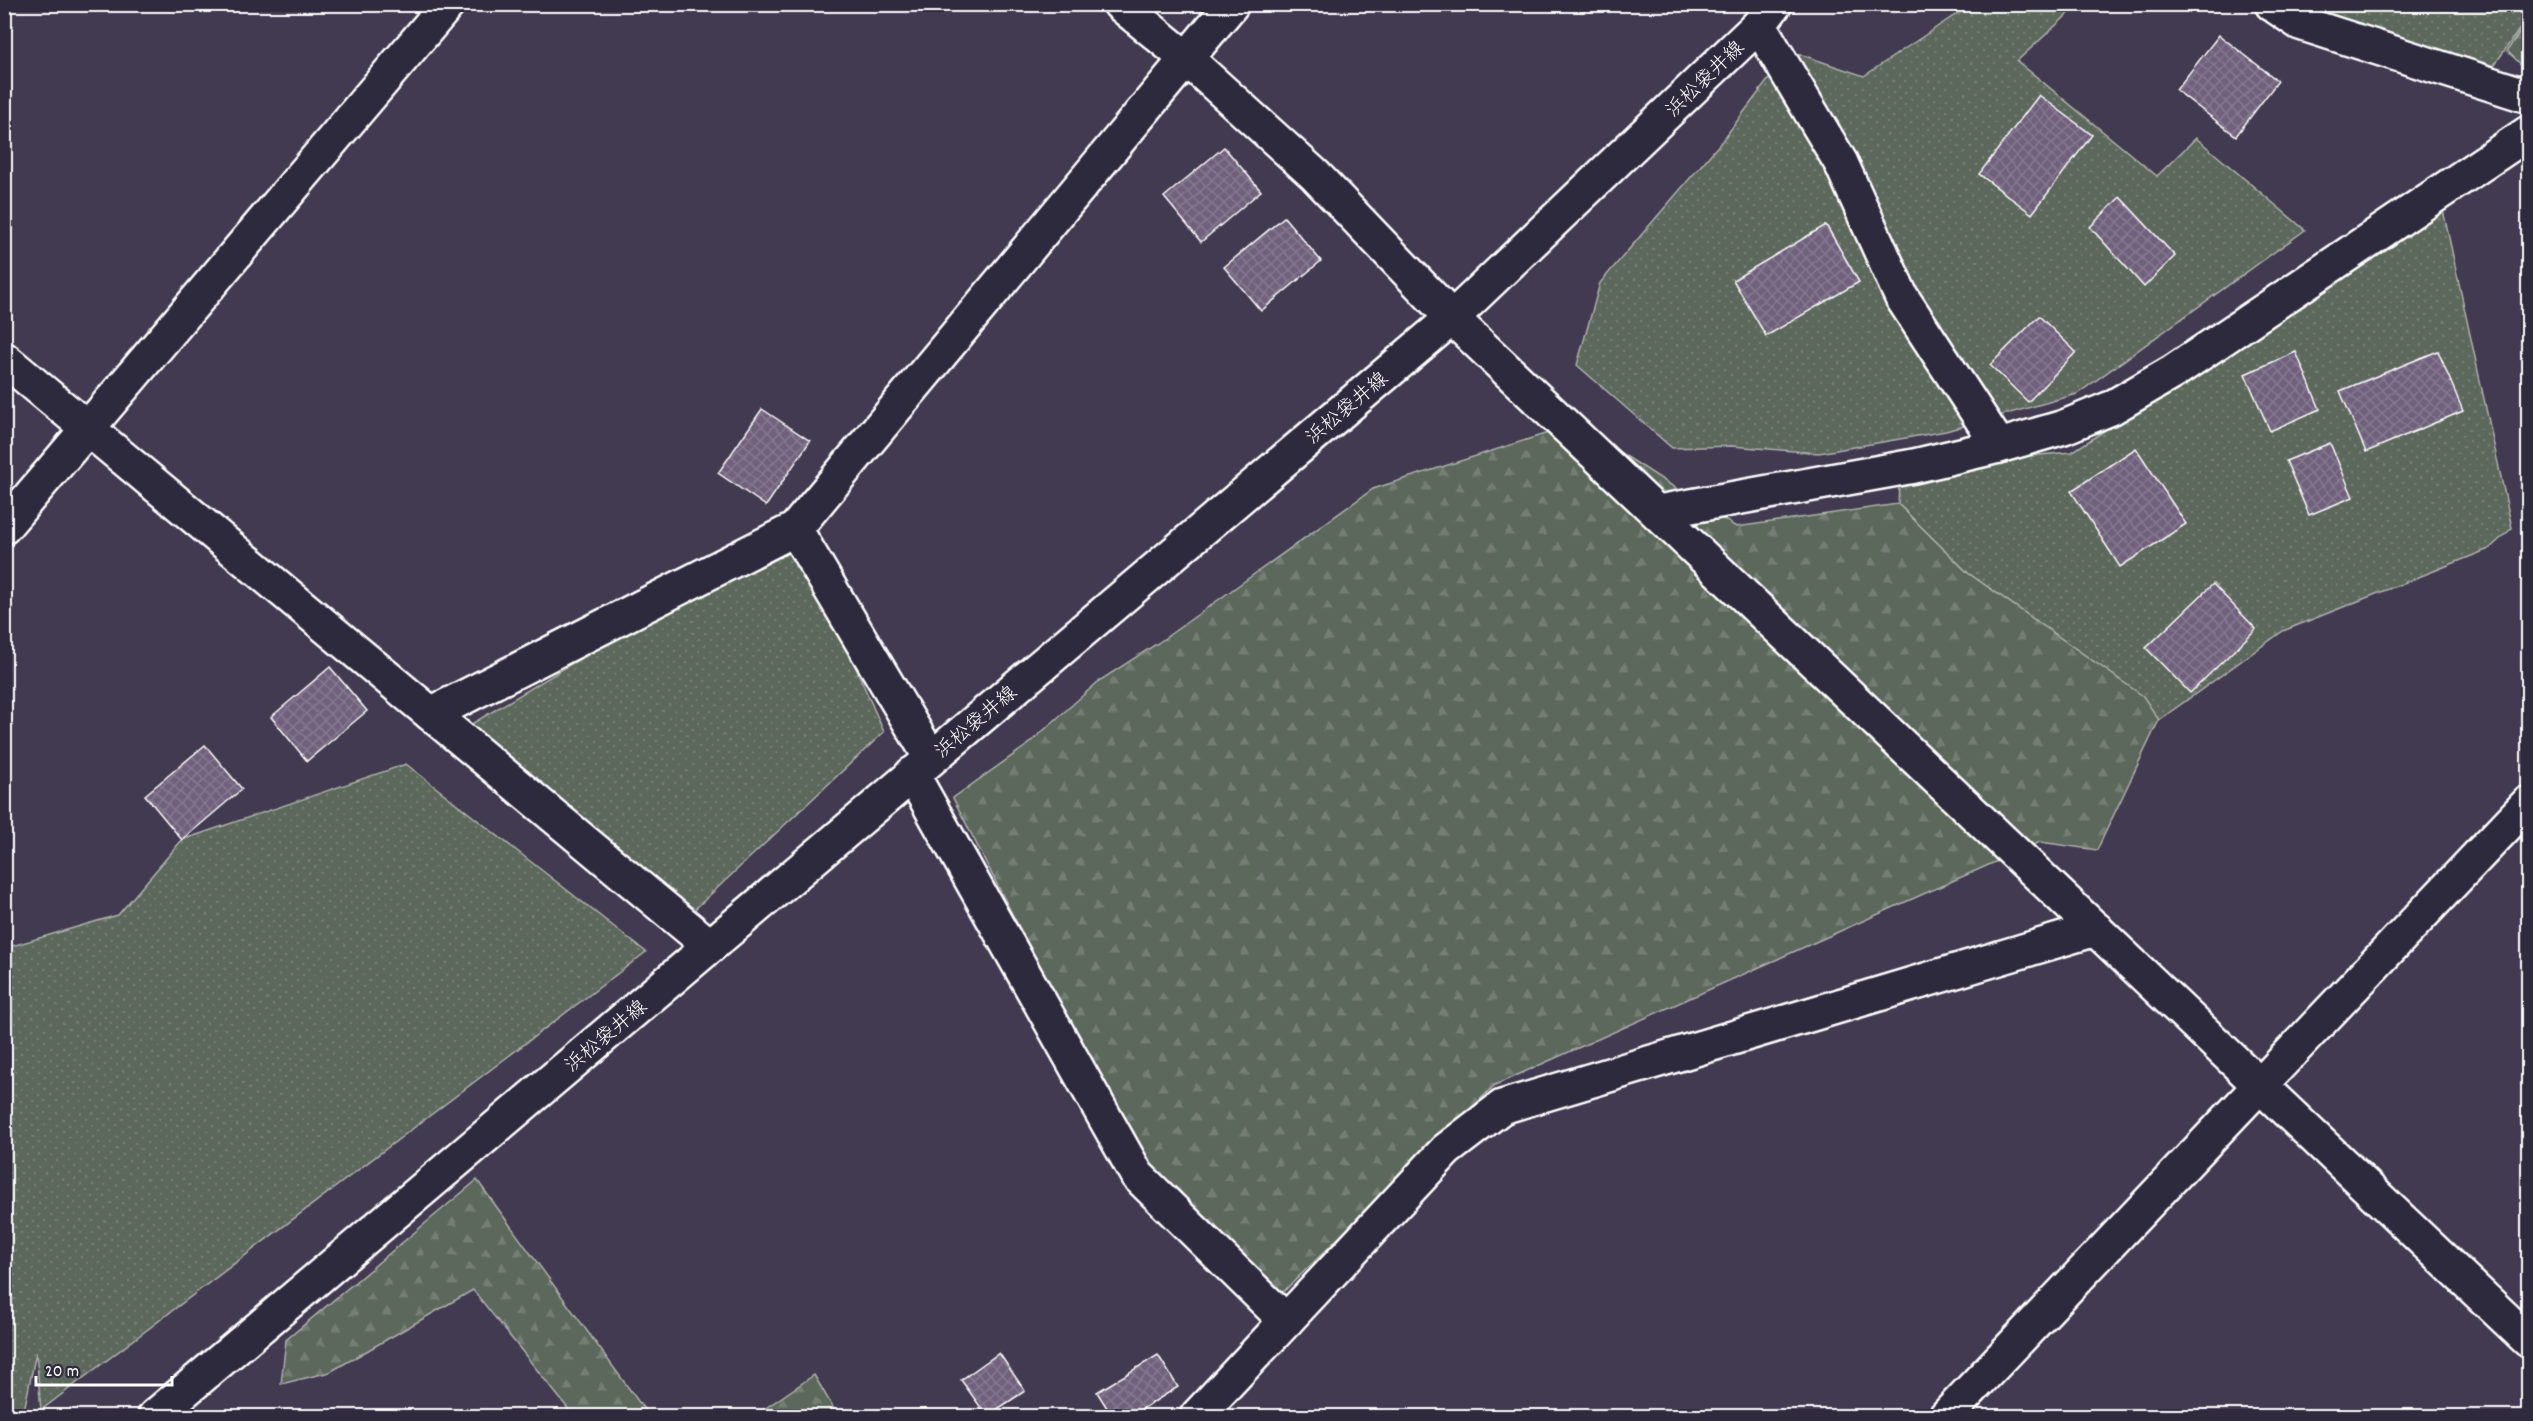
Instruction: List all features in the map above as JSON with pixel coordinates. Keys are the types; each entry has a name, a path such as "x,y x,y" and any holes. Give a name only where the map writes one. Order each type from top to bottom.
{"street":[{"path":"4,527 448,4"},
{"path":"1120,4 1187,59 1315,175 1452,318 2529,1340"},
{"path":"431,714 795,529 1232,4"},
{"path":"2272,4 2300,23 2529,96"},
{"path":"1767,15 1841,163 1901,296 1999,446"},
{"name":"浜松袋井線","path":"155,1416 1452,318 1767,15"},
{"path":"1658,512 1914,466 1999,446 2064,427 2111,408 2173,372 2529,133"},
{"path":"4,359 710,946"},
{"path":"795,529 1137,1175 1286,1322"},
{"path":"1946,1416 2529,803"},
{"path":"1197,1416 1446,1150 1502,1107 2096,929"}],"green space":[{"path":"2528,4 2528,17 2483,81 2272,5"},
{"path":"1970,5 2078,5 2017,61 2157,176 2196,138 2305,230 2077,394 1946,431 1819,453 1732,446 1672,448 1577,365 1600,283 1722,141 1790,51 1864,76"},
{"path":"2528,19 2528,71 2507,51"},
{"path":"2443,210 2512,528 2489,549 2283,631 2159,720 2087,657 1968,573 1898,504 1900,468 2072,452"},
{"path":"1576,424 1736,527 1898,504 1968,573 2143,696 2159,720 2097,850 2040,842 1495,1085 1276,1299 1134,1153 953,798 1026,746 1099,681 1158,643 1373,489"},
{"path":"795,529 884,732 681,922 455,734"},
{"path":"406,764 646,952 41,1410 36,1352 23,1416 5,1416 5,948 118,915 182,840"},
{"path":"477,1180 649,1416 574,1416 473,1290 330,1372 281,1384 286,1340"},
{"path":"814,1375 838,1416 754,1416"}],"building":[{"path":"2219,35 2278,81 2236,136 2176,90"},
{"path":"2039,95 2092,135 2032,214 1979,174"},
{"path":"1224,147 1261,191 1201,242 1164,197"},
{"path":"2120,197 2175,256 2144,287 2090,227"},
{"path":"1284,217 1321,261 1261,311 1224,267"},
{"path":"1826,225 1859,282 1766,336 1733,280"},
{"path":"2039,316 2076,352 2028,402 1990,365"},
{"path":"2438,351 2463,411 2366,452 2340,391"},
{"path":"2296,352 2320,409 2270,431 2245,374"},
{"path":"762,409 810,441 766,506 718,473"},
{"path":"2330,443 2353,497 2309,515 2286,461"},
{"path":"2136,448 2186,524 2120,567 2071,491"},
{"path":"2213,584 2256,629 2190,693 2146,648"},
{"path":"330,667 367,711 307,761 271,717"},
{"path":"205,745 242,789 182,840 145,795"},
{"path":"999,1353 1025,1391 987,1416 961,1380"},
{"path":"1158,1355 1178,1387 1131,1416 1112,1416 1097,1392"}]}
